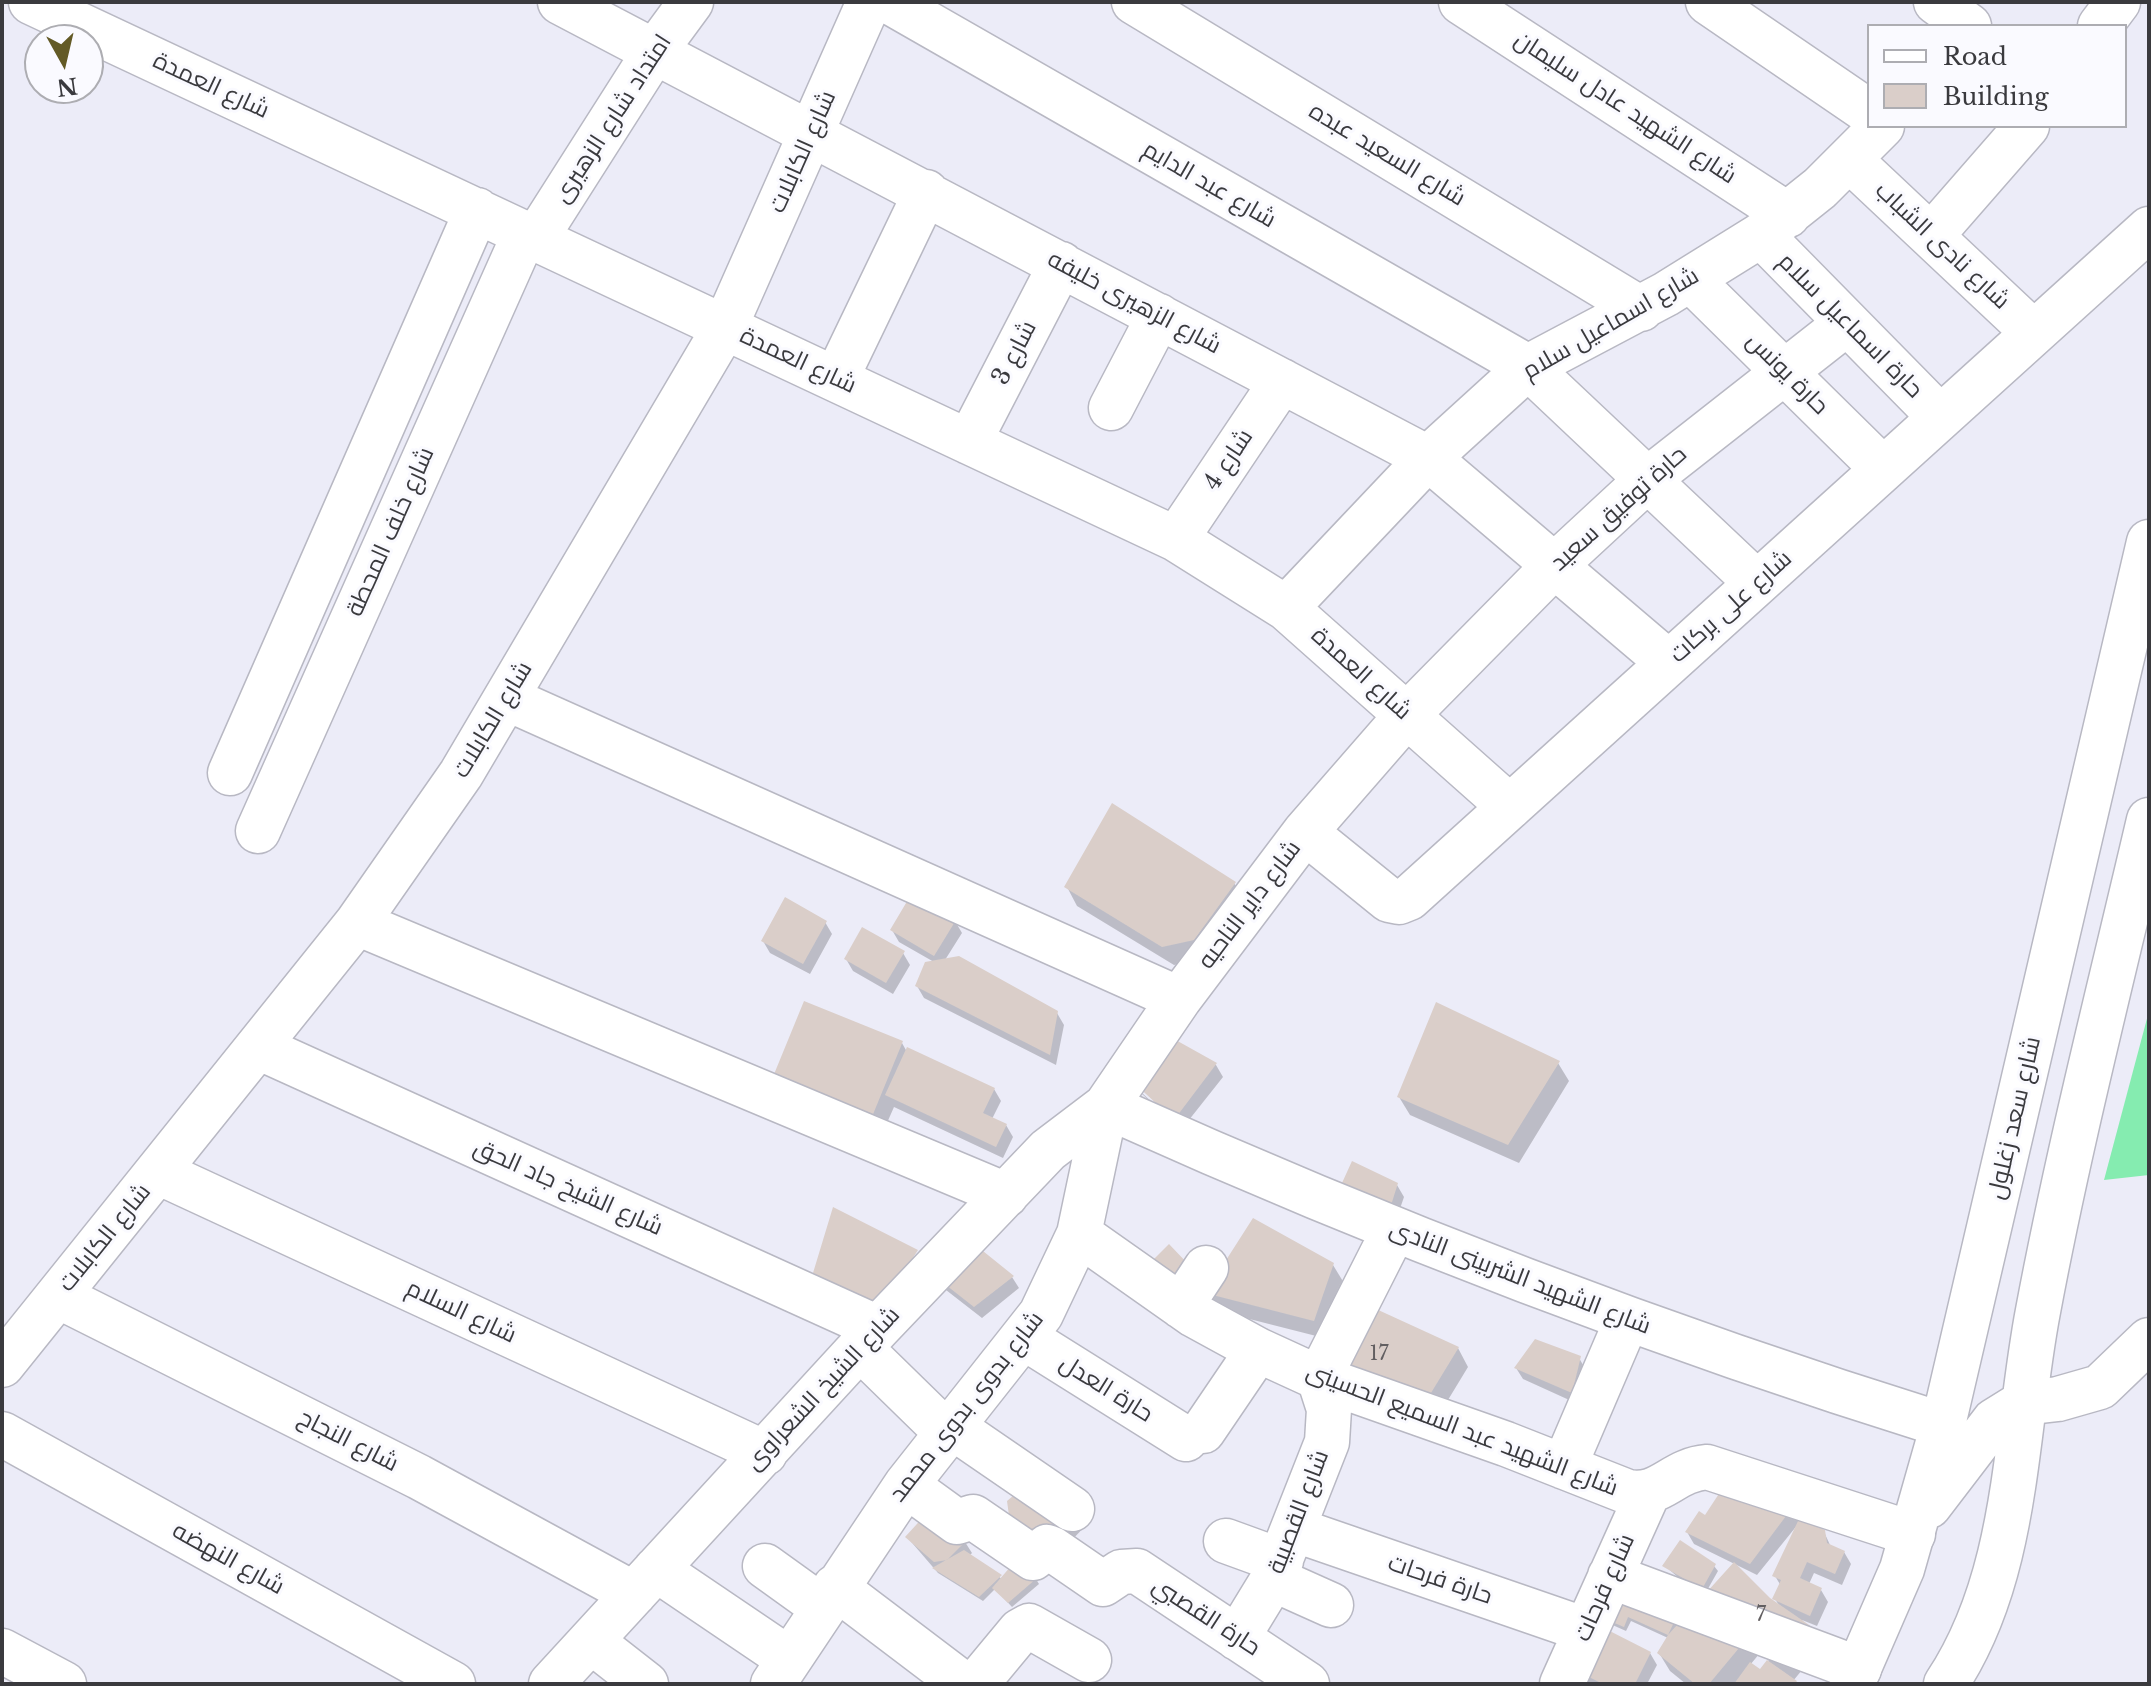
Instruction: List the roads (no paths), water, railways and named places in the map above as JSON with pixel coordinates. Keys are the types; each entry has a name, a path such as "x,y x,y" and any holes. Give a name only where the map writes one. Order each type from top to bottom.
{"street":[{"name":"شارع العمدة","path":"31,2 1176,539 1286,608 1510,807"},
{"name":"شارع الزهيرى خليفه","path":"560,2 1428,458 1669,663"},
{"name":"امتداد شارع الزهيرى","path":"530,235 691,2"},
{"name":"شارع الكابلات","path":"2,1365 357,923 453,786 725,327 869,2"},
{"name":"شارع عبد الدايم","path":"890,2 1528,367 1757,583"},
{"name":"شارع السعيد عبده","path":"1134,2 1641,309"},
{"name":"شارع الشهيد عادل سليمان","path":"1461,2 1774,225"},
{"path":"1708,2 1867,111"},
{"path":"1936,2 1966,24"},
{"path":"1971,24 1990,2"},
{"path":"2102,24 2118,2"},
{"name":"شارع اسماعيل سلام","path":"1286,608 1428,458 1528,367 1641,309 1774,225 1850,160 1880,128"},
{"path":"1931,236 2006,154 2026,128"},
{"name":"شارع نادى الشباب","path":"1850,160 2034,333"},
{"path":"836,379 926,192"},
{"path":"230,773 477,210"},
{"name":"حارة اسماعيل سلام","path":"1774,225 1847,323 1940,417"},
{"name":"شارع على بركات","path":"1305,832 1389,900 1399,902 1409,898 2149,229"},
{"name":"شارع خلف المحطة","path":"258,831 530,235"},
{"name":"شارع 3","path":"969,442 1061,264"},
{"name":"حارة يونس","path":"1691,280 1883,469"},
{"path":"1111,408 1159,316"},
{"name":"حارة توفيق سعيد","path":"1407,715 1554,566 1647,480 1847,323"},
{"name":"شارع 4","path":"1176,539 1282,381"},
{"name":"شارع سعد زغلول","path":"1856,1677 1915,1528 1943,1425 2149,542"},
{"path":"506,698 1179,999"},
{"name":"شارع داير الناحيه","path":"1106,1106 1179,999 1305,832 1407,715"},
{"path":"1946,1684 1993,1582 2004,1539 2038,1310 2149,820"},
{"path":"357,923 1006,1195"},
{"name":"شارع الشيخ جاد الحق","path":"258,1047 869,1338 948,1429 1072,1509"},
{"name":"شارع الشهيد الشربينى النادى","path":"1106,1106 1394,1230 1627,1320 1943,1425"},
{"name":"شارع الشيخ الشعراوى","path":"551,1684 869,1338 1048,1150 1106,1106"},
{"name":"شارع بدوى بدوى محمد","path":"781,1672 828,1597 906,1485 948,1429 1025,1338 1055,1289 1079,1234 1106,1106"},
{"name":"شارع السلام","path":"158,1172 765,1453"},
{"path":"1319,1378 1394,1230"},
{"name":"شارع الشهيد عبد السميع الحسينى","path":"1079,1234 1181,1306 1258,1350 1319,1378 1628,1492 1648,1493 1681,1472 1707,1467 1915,1528"},
{"path":"1181,1306 1206,1268"},
{"name":"شارع النجاح","path":"58,1296 419,1477 645,1582 781,1672"},
{"path":"1564,1467 1627,1320"},
{"name":"حارة العدل","path":"1025,1338 1195,1435 1258,1350"},
{"path":"1915,1528 1994,1421 2023,1403 2058,1399 2100,1387 2149,1340"},
{"name":"شارع القصبية","path":"1237,1638 1282,1556 1327,1442 1329,1409 1319,1378"},
{"name":"شارع النهضه","path":"2,1434 453,1684"},
{"name":"حارة القصبي","path":"906,1485 957,1522 973,1517 1033,1558 1047,1547 1103,1584 1121,1572 1137,1571 1237,1638 1289,1679"},
{"name":"شارع فرحات","path":"1562,1684 1648,1493"},
{"path":"1226,1541 1282,1556 1331,1605"},
{"name":"حارة فرحات","path":"1282,1556 1586,1630"},
{"path":"765,1566 828,1597 963,1684"},
{"path":"1610,1576 1856,1677"},
{"path":"976,1684 1020,1631 1029,1626 1089,1660"},
{"path":"591,1641 646,1684"},
{"path":"2,1651 64,1684"}]}
